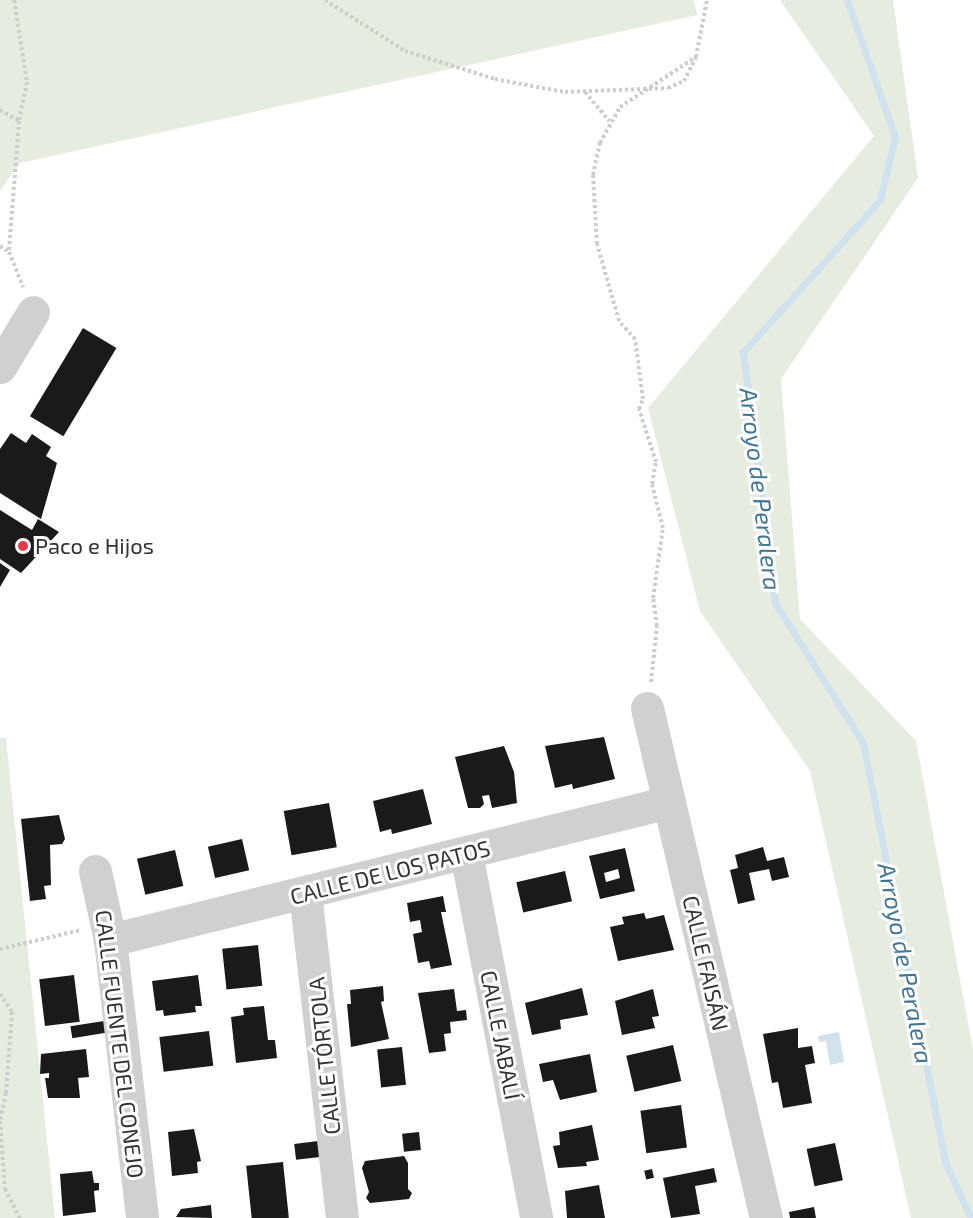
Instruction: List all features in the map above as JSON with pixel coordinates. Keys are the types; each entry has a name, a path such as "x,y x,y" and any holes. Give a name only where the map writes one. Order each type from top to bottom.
{"street":[{"path":"0,367 33,312"},
{"name":"CALLE FAISÁN","path":"647,708 766,1218"},
{"name":"CALLE DE LOS PATOS","path":"109,932 306,893 669,802"},
{"name":"CALLE JABALÍ","path":"466,853 536,1218"},
{"name":"CALLE FUENTE DEL CONEJO","path":"96,871 109,932 142,1218"},
{"name":"CALLE TÓRTOLA","path":"306,893 342,1218"}],"path":[{"path":"14,0 27,82 19,121 20,150 9,252 33,312"},
{"path":"325,0 405,51 495,79 585,92 668,88 684,81 696,57 707,0"},
{"path":"647,708 657,626 653,598 663,528 652,484 656,462 639,409 643,399 635,339 620,321 597,244 593,175 609,121 642,90 696,57"},
{"path":"585,92 609,121"},
{"path":"0,110 19,121"},
{"path":"0,246 9,252"},
{"path":"0,949 109,932"},
{"path":"0,994 12,1012 6,1093 0,1121 5,1189 20,1218"}],"shaded area":[{"path":"0,0 694,0 697,15 20,163 0,191"},
{"path":"780,0 893,0 918,178 781,379 800,619 916,741 973,1050 973,1218 911,1218 810,771 700,611 648,408 874,136"},
{"path":"0,738 6,738 55,1218 0,1218"}],"water":[{"path":"839,1032 844,1062 830,1065 826,1041 819,1042 818,1036"}],"building":[{"path":"83,328 116,348 63,436 30,416"},
{"path":"11,433 26,443 32,434 51,447 46,456 57,463 41,519 0,493 0,449"},
{"name":"Paco e Hijos","path":"0,510 32,530 38,519 59,532 21,573 0,559"},
{"path":"0,563 10,570 0,587"},
{"path":"604,737 615,779 573,789 572,784 555,788 545,746"},
{"path":"504,746 514,772 517,803 492,808 489,795 482,796 484,804 480,808 468,808 455,757"},
{"path":"423,789 432,824 392,834 391,829 380,832 373,801"},
{"path":"329,803 337,847 292,855 284,811"},
{"path":"59,815 65,839 62,844 50,845 51,885 44,886 46,899 30,901 21,819"},
{"path":"242,839 249,870 215,878 208,847"},
{"path":"763,847 767,861 784,857 789,877 772,881 769,869 749,873 755,900 738,904 730,870 738,868 735,855"},
{"path":"625,848 635,891 600,899 589,856","holes":["618,869 620,878 606,882 604,873"]},
{"path":"175,850 183,886 145,895 137,859"},
{"path":"565,871 572,901 523,912 516,882"},
{"path":"443,896 446,912 441,912 452,965 431,969 429,961 418,963 413,934 422,932 420,920 410,922 407,903"},
{"path":"644,913 646,919 664,915 674,950 618,961 610,927 624,924 622,917"},
{"path":"258,945 262,986 226,990 222,949"},
{"path":"74,975 80,1022 45,1026 39,979"},
{"path":"198,975 202,1006 195,1006 196,1012 164,1016 163,1010 156,1011 152,981"},
{"path":"383,986 384,1001 381,1002 389,1039 351,1047 347,1004 351,1004 350,990"},
{"path":"582,988 588,1015 560,1020 561,1029 532,1035 525,1003"},
{"path":"454,989 457,1011 466,1010 467,1020 450,1022 451,1033 444,1034 446,1051 429,1053 418,993"},
{"path":"653,989 659,1016 652,1017 655,1028 622,1035 615,1001"},
{"path":"264,1006 268,1040 275,1040 277,1058 236,1063 231,1017 244,1015 243,1008"},
{"path":"104,1021 106,1033 72,1038 70,1026"},
{"path":"798,1028 798,1048 812,1046 815,1063 805,1065 812,1103 783,1108 778,1082 772,1083 763,1034"},
{"path":"209,1031 213,1066 164,1072 159,1037"},
{"path":"673,1045 681,1081 635,1092 626,1056"},
{"path":"402,1047 406,1085 381,1087 377,1050"},
{"path":"86,1049 89,1077 78,1078 80,1098 48,1098 45,1078 49,1078 49,1073 40,1074 41,1054"},
{"path":"590,1054 597,1092 560,1100 553,1080 543,1082 539,1064"},
{"path":"681,1105 687,1148 646,1153 640,1111"},
{"path":"592,1125 599,1160 586,1162 587,1166 558,1168 553,1146 560,1145 559,1132"},
{"path":"194,1129 201,1161 197,1162 198,1173 172,1176 168,1132"},
{"path":"419,1132 421,1150 404,1152 402,1134"},
{"path":"318,1141 320,1157 296,1160 294,1144"},
{"path":"835,1143 843,1180 815,1186 807,1149"},
{"path":"404,1156 408,1163 408,1189 412,1193 409,1199 370,1203 366,1198 369,1192 362,1168 365,1161"},
{"path":"283,1162 289,1218 252,1218 246,1166"},
{"path":"714,1168 717,1182 695,1186 700,1214 671,1218 663,1178"},
{"path":"652,1169 654,1178 646,1180 644,1171"},
{"path":"92,1171 94,1183 99,1183 99,1190 94,1191 96,1212 63,1216 60,1174"},
{"path":"599,1185 605,1218 567,1218 565,1191"},
{"path":"211,1205 212,1218 176,1217 181,1209"},
{"path":"814,1207 816,1218 790,1218 789,1212"}],"waterway":[{"name":"Arroyo de Peralera","path":"847,0 895,137 880,200 743,352 775,603 863,743 945,1162 971,1218"}],"place":[{"name":"Paco e Hijos","path":"23,546"}]}
